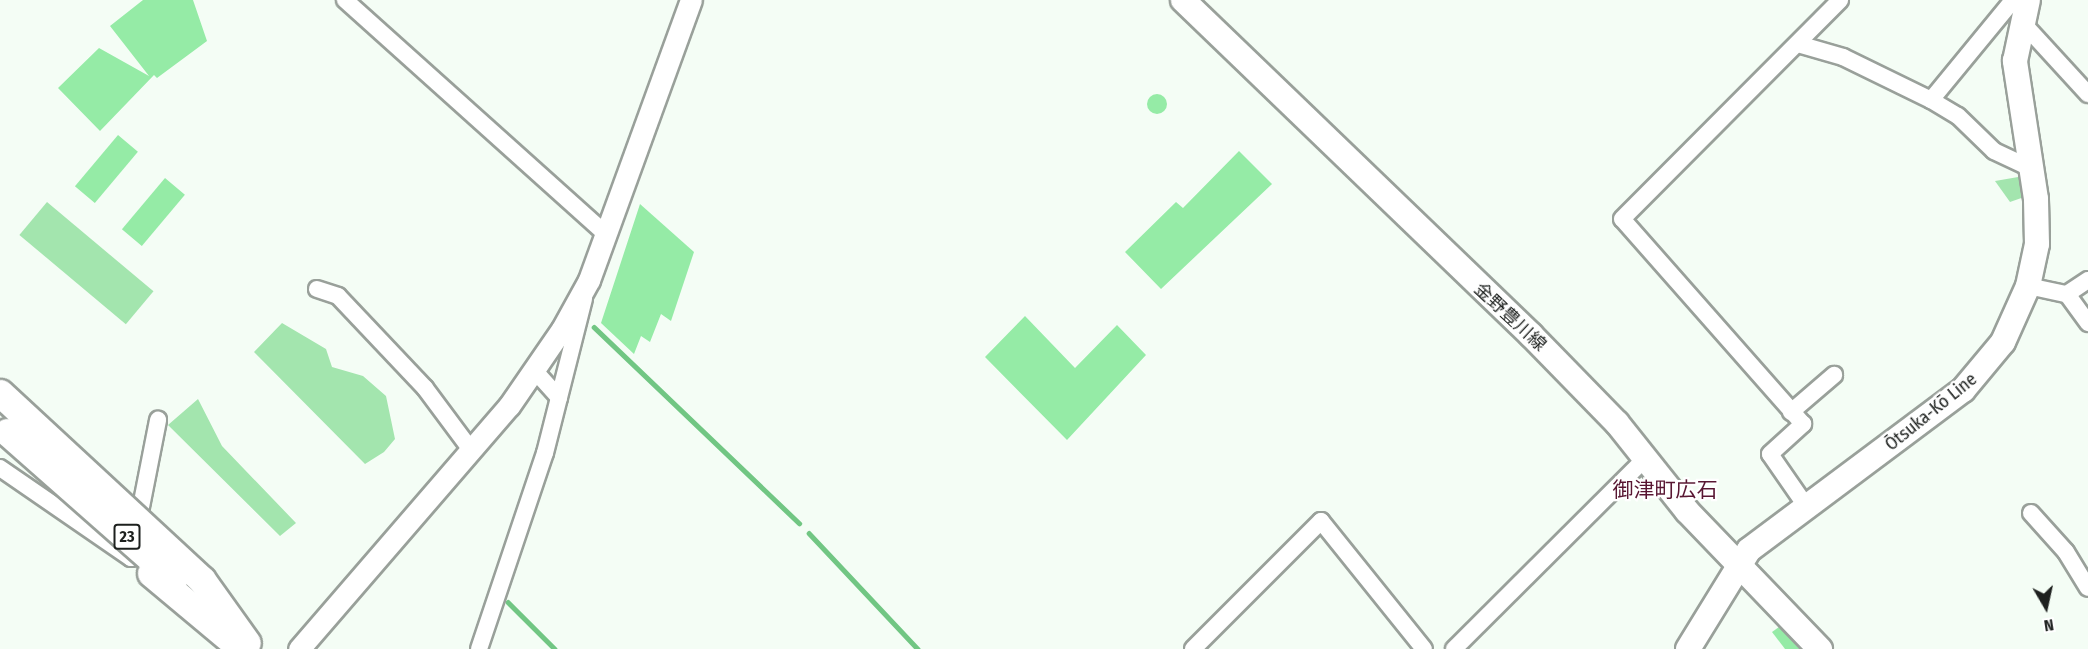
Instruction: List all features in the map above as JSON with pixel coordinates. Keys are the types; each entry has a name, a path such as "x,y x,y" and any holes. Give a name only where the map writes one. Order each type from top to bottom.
{"highway":[{"path":"0,393 202,580 244,646"},
{"name":"23","path":"3,439 244,646"}],"main road":[{"name":"金野豊川線","path":"1183,0 1531,335 1646,458 1687,511 1820,649"},
{"name":"Ōtsuka-Kō Line","path":"1688,649 1738,562 1806,506 1979,375 2003,342 2028,286 2037,223 2015,79 2021,7"}],"street":[{"path":"345,0 606,234"},
{"path":"479,649 559,398 589,280 691,0"},
{"path":"1806,506 1770,454 1803,424 1622,219 1840,0"},
{"path":"1930,100 2021,7 2088,94"},
{"path":"1798,44 1843,57 1930,100 1958,116 1994,151 2030,168"},
{"path":"298,649 471,450 535,371 589,280"},
{"path":"2067,294 2088,280"},
{"path":"2028,286 2067,294 2088,323"},
{"path":"317,289 338,296 393,354 471,450"},
{"path":"535,371 559,398"},
{"path":"1791,412 1834,375"},
{"path":"0,468 131,558 158,420"},
{"path":"1454,649 1646,458"},
{"path":"2031,513 2066,552 2088,588"},
{"path":"1193,649 1321,521 1424,649"}],"green space":[{"path":"2024,176 2027,196 2010,202 1995,181"},
{"path":"47,202 153,291 126,324 19,235"},
{"path":"282,323 326,349 332,367 363,376 386,396 395,439 384,452 365,464 254,352"},
{"path":"198,399 222,446 296,523 280,536 168,425"}],"building":[{"path":"143,0 193,0 207,41 157,78 154,75 100,131 58,88 99,48 149,76 110,26"},
{"path":"1157,94 1164,97 1167,104 1164,111 1157,114 1150,111 1147,104 1150,97"},
{"path":"118,135 138,152 95,203 75,186"},
{"path":"1239,151 1272,184 1161,289 1125,252 1176,202 1183,208"},
{"path":"165,178 185,195 142,246 122,229"},
{"path":"640,204 694,252 671,321 661,314 650,342 641,336 634,354 601,323"},
{"path":"1025,316 1075,368 1117,325 1146,355 1067,440 985,357"},
{"path":"1779,627 1800,649 1785,649 1772,632"}],"waterway":[{"path":"594,327 799,523"},
{"path":"809,533 918,649"},
{"path":"508,602 555,649"}],"district":[{"name":"御津町広石","path":"1665,490"}]}
